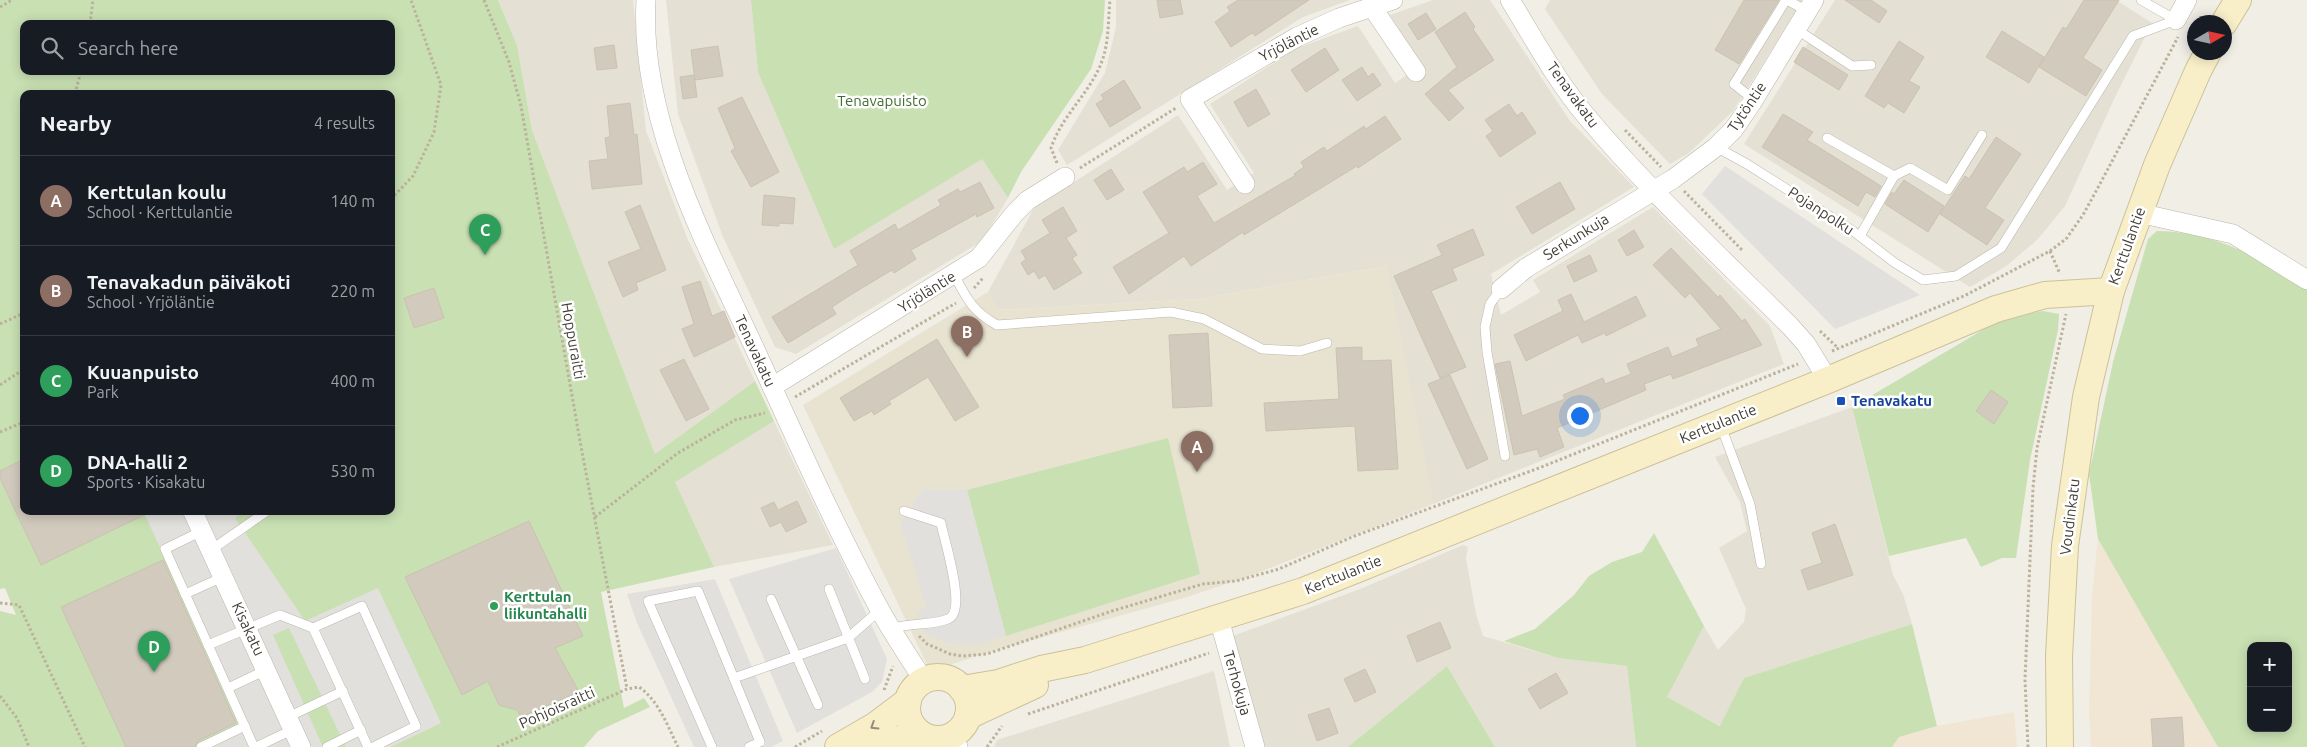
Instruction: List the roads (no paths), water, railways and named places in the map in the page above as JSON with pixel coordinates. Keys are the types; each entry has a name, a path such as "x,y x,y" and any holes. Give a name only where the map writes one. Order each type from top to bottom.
{"street":[{"name":"Tenavakatu","path":"646,0 645,19 649,62 656,99 672,156 698,224 779,383 880,610 898,627 924,681"},
{"name":"Yrjöläntie","path":"1245,184 1190,99 1297,37 1339,18 1393,0"},
{"name":"Tenavakatu","path":"1510,0 1568,93 1586,116 1653,190 1790,326 1822,369"},
{"path":"2178,27 2188,0"},
{"path":"2229,15 2238,0"},
{"name":"Tytöntie","path":"1653,190 1673,179 1716,147 1734,129 1810,6"},
{"path":"1372,7 1416,72"},
{"name":"Kerttulantie","path":"962,689 998,683 1042,669 1085,660 1303,591 1720,423 1822,369 2018,301 2067,292 2111,291 2157,165 2204,60"},
{"name":"Yrjöläntie","path":"779,383 980,258 1014,214 1028,200 1065,177"},
{"name":"Serkunkuja","path":"1501,289 1526,268 1653,190"},
{"path":"2139,213 2232,234 2307,280"},
{"name":"Voudinkatu","path":"2060,747 2059,656 2065,546 2086,397 2111,291"},
{"name":"Kisakatu","path":"195,515 301,747"},
{"name":"Terhokuja","path":"1219,619 1255,747"},
{"name":"Kerttulantie","path":"968,716 1085,660"},
{"path":"931,678 946,678 962,689 968,699 968,716 955,742 935,739 919,733 909,719 908,701 911,693 924,681 931,678"},
{"path":"832,738 876,725 908,701"},
{"path":"875,747 919,733"}],"lane":[{"path":"1754,99 1734,84 1786,0 1810,6"},
{"path":"2141,0 2178,27"},
{"name":"Pojanpolku","path":"1716,147 1747,164 1860,236 1923,280 1956,276 2001,248 2133,36 2178,27"},
{"path":"1796,29 1852,66 1871,65"},
{"path":"1860,236 1894,176 1910,168 1948,190 1982,135"},
{"path":"1827,138 1894,176"},
{"path":"954,275 966,297 981,316 997,325 1171,312 1204,319 1262,348 1300,351 1327,343"},
{"path":"1501,289 1490,304 1485,327 1487,352 1505,456"},
{"path":"1720,423 1750,504 1761,564"},
{"path":"898,627 941,622 951,618 957,610 956,590 940,523 904,511"},
{"path":"211,550 261,515"},
{"path":"202,531 165,550 255,747 343,692"},
{"path":"185,594 223,577"},
{"path":"828,590 865,679"},
{"path":"712,747 648,601 698,591 760,742 749,747"},
{"path":"771,599 818,705"},
{"path":"313,628 362,606 416,726 373,747"},
{"path":"734,678 848,638 880,610"},
{"path":"208,645 280,615 313,628 368,747"},
{"path":"228,688 266,670"},
{"path":"201,747 245,726"},
{"path":"327,747 361,730"}],"place":[{"name":"Kuuanpuisto","path":"485,255"},
{"name":"Tenavakadun päiväkoti","path":"967,357"},
{"name":"Tenavakatu","path":"1841,401"},
{"name":"Kerttulan koulu","path":"1197,472"},
{"name":"Kerttulan liikuntahalli","path":"494,606"},
{"name":"DNA-halli 2","path":"154,672"}],"park label":[{"name":"Tenavapuisto","path":"882,101"}]}
